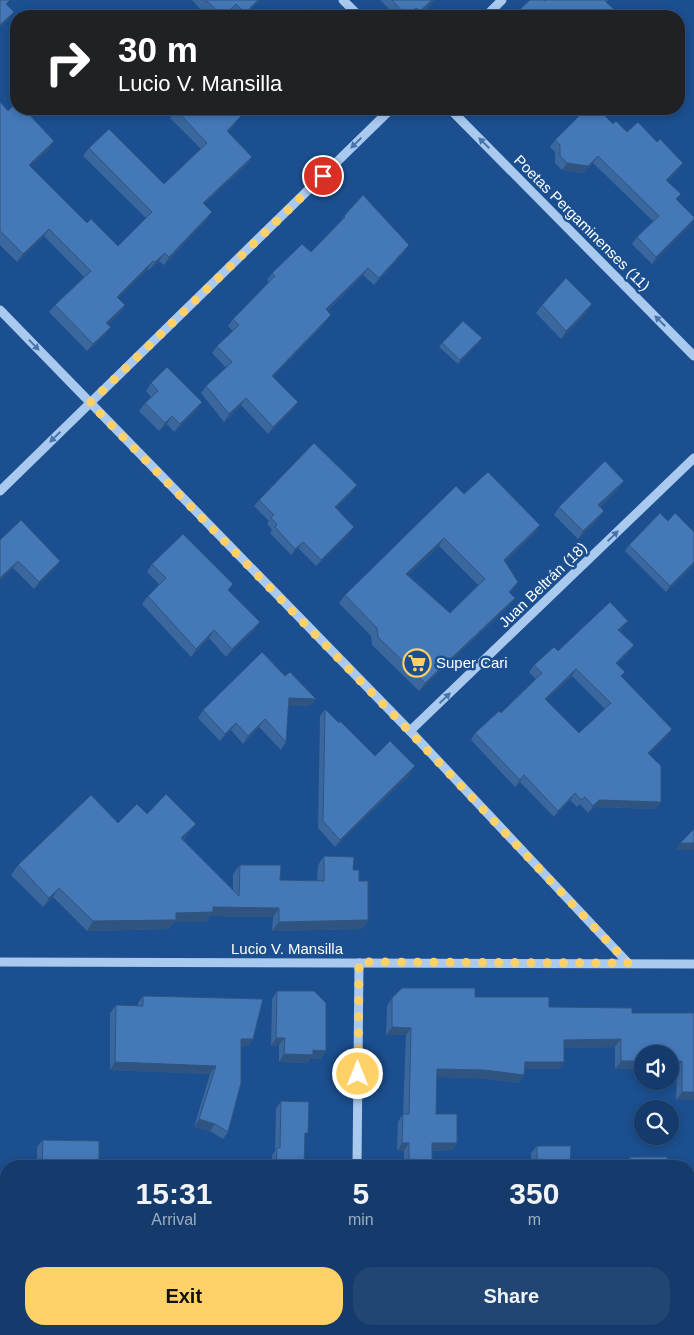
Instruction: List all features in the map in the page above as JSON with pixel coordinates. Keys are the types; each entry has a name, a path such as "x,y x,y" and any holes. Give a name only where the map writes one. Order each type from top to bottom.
{"street":[{"path":"343,0 353,10"},
{"path":"492,10 502,0"},
{"path":"0,491 385,115"},
{"name":"Poetas Pergaminenses (11)","path":"456,115 694,356"},
{"path":"0,310 410,732 628,963"},
{"name":"Juan Beltrán (18)","path":"410,732 694,458"},
{"name":"Lucio V. Mansilla","path":"0,962 694,964"},
{"path":"357,1160 359,962"}],"building":[{"path":"0,0 10,0 6,4 12,10 10,10 10,16 0,25"},
{"path":"203,0 258,0 248,10 242,10 236,4 230,10 217,10 207,1 206,3"},
{"path":"392,0 432,0 421,10 416,8 414,10 401,10"},
{"path":"530,0 606,0 615,10 519,10"},
{"path":"0,102 8,111 10,109 10,115 30,115 54,141 29,165 87,223 91,219 118,246 152,212 89,148 109,129 164,184 207,143 181,115 241,116 227,131 252,157 203,203 212,212 169,257 165,253 155,262 153,261 117,297 125,305 106,323 111,327 93,344 55,305 91,271 49,229 23,254 0,231"},
{"path":"580,115 604,115 613,124 616,121 627,132 638,122 657,142 660,139 683,163 666,180 681,194 676,199 694,219 656,257 637,237 659,216 598,156 588,166 567,163 560,156 560,145 555,140"},
{"path":"363,195 409,245 379,278 368,268 326,309 331,315 272,376 298,402 273,427 246,398 229,414 206,386 232,362 217,346 239,325 233,319 275,276 272,273 302,244 311,252 345,217"},
{"path":"566,278 592,304 566,331 542,305"},
{"path":"463,321 482,338 460,360 442,343"},
{"path":"167,367 202,402 180,424 172,416 165,423 145,403 158,391 151,383"},
{"path":"314,443 357,485 335,507 354,527 321,560 303,542 295,549 275,527 277,524 271,518 274,515 259,500"},
{"path":"605,461 624,481 598,505 604,511 583,531 559,507"},
{"path":"488,472 540,525 504,560 518,582 509,592 515,598 425,683 378,637 377,628 345,595 456,486 464,494","holes":["444,538 485,579 450,613 406,574"]},
{"path":"660,513 668,521 675,513 694,532 694,562 670,586 629,545"},
{"path":"21,520 60,561 39,582 18,561 0,578 0,540"},
{"path":"183,534 233,584 228,590 260,622 232,649 214,630 196,649 148,596 166,578 152,564"},
{"path":"610,602 628,621 618,630 634,645 616,663 625,672 621,676 672,729 648,753 661,766 661,802 599,800 593,806 585,797 581,800 575,793 558,811 524,775 520,780 475,733 499,711 501,713 542,673 534,665 554,647 558,651","holes":["576,669 611,703 579,733 545,699"]},
{"path":"262,652 285,676 290,672 316,699 289,698 286,742 265,719 248,736 236,723 225,734 203,710"},
{"path":"325,709 339,723 340,721 375,756 390,741 415,766 340,840 323,821"},
{"path":"166,794 196,824 181,838 239,896 240,865 281,865 280,880 324,881 324,856 354,857 353,870 359,870 359,881 368,881 368,920 279,922 279,908 213,907 213,912 176,913 176,920 93,921 59,888 49,898 18,865 91,795 118,823 137,804 147,814"},
{"path":"694,829 694,843 680,843"},
{"path":"402,988 475,988 475,997 549,997 549,1007 632,1008 632,1013 694,1013 694,1092 682,1092 682,1061 679,1061 679,1045 634,1045 634,1061 621,1061 621,1039 564,1040 564,1062 525,1062 524,1075 485,1070 437,1069 436,1114 457,1114 457,1143 432,1143 432,1160 409,1160 409,1143 402,1143 403,1114 409,1114 411,1028 392,1027 392,998"},
{"path":"277,991 314,991 326,1003 326,1051 313,1050 313,1055 284,1054 285,1038 276,1038"},
{"path":"143,996 263,999 253,1039 241,1039 241,1083 228,1132 215,1124 199,1119 216,1066 115,1062 116,1005 143,1006"},
{"path":"281,1101 309,1102 308,1133 305,1133 304,1160 276,1160 277,1148 280,1148"},
{"path":"43,1140 99,1141 99,1160 42,1160"},
{"path":"537,1146 571,1146 570,1160 537,1160"},
{"path":"630,1157 667,1157 667,1160 630,1160"}],"place":[{"name":"Super Cari","path":"417,663"}],"route":[{"path":"323,176 90,403 410,732 628,963 359,962 358,1074"}]}
